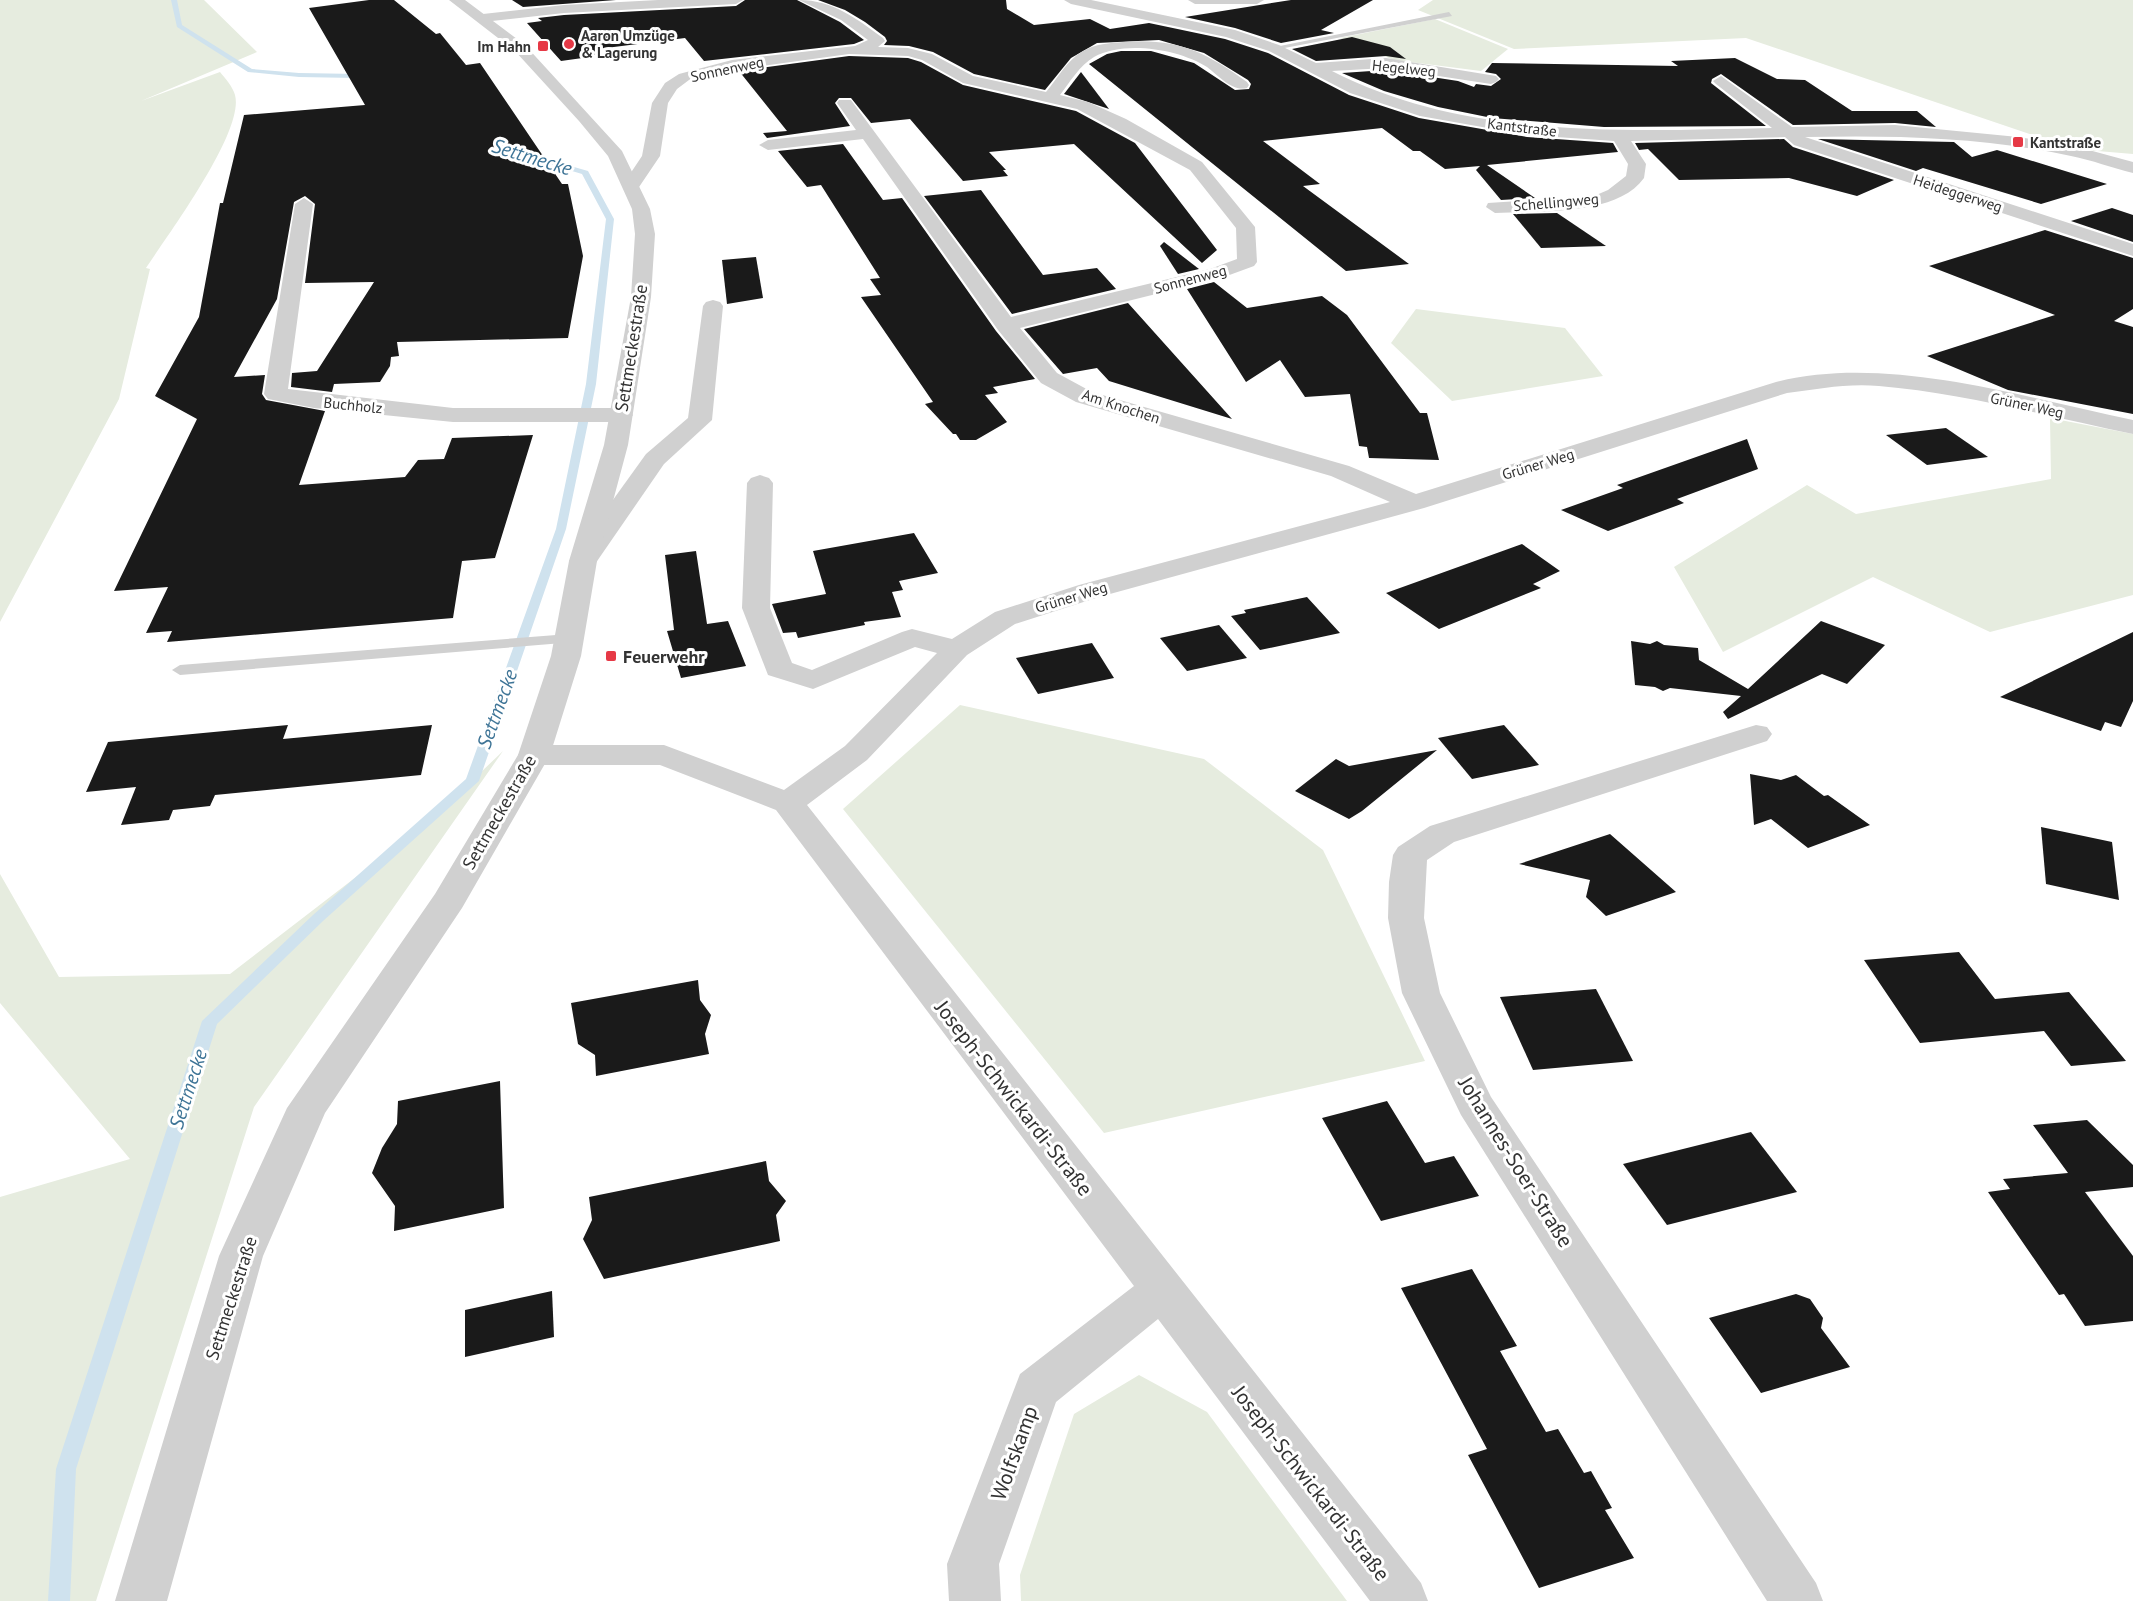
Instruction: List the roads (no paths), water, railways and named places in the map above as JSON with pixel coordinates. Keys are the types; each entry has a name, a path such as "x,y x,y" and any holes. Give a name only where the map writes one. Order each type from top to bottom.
{"street":[{"name":"Settmeckestraße","path":"141,1601 241,1256 306,1108 449,900 534,755 566,656 559,639 616,445 611,415 641,297 645,234 641,210 616,155 585,118 520,48 456,0"},
{"path":"483,18 582,4 736,0"},
{"path":"806,0 846,17 878,40 860,49"},
{"path":"1195,0 1257,0"},
{"name":"Kantstraße","path":"1083,1 1230,33 1274,48 1356,90 1426,113 1527,130 1620,135 1895,130 2018,142 2074,152 2133,168"},
{"path":"1051,97 1089,54 1102,49 1134,46 1170,45 1189,50 1241,85"},
{"name":"Sonnenweg","path":"631,186 651,156 660,103 677,81 697,73 732,65 860,49 918,54 968,80 1073,102 1107,116 1196,166 1245,227 1247,262 1218,273 1006,324"},
{"name":"Hegelweg","path":"1316,68 1386,63 1491,79"},
{"name":"Heideggerweg","path":"1721,81 1786,131 1811,145 2133,249"},
{"name":"Am Knochen","path":"845,103 1006,324 1049,378 1084,397 1340,471 1415,503"},
{"path":"768,146 867,134"},
{"name":"Schellingweg","path":"1495,207 1597,201 1614,195 1635,178 1637,164 1620,135"},
{"path":"2074,152 2133,156"},
{"name":"Buchholz","path":"304,204 276,394 453,415 611,415"},
{"path":"583,561 655,459 700,420 713,306"},
{"name":"Grüner Weg","path":"788,803 856,753 957,649 1005,618 1089,591 1415,503 1784,387 1837,379 1878,379 1945,388 2133,427"},
{"path":"760,483 756,608 779,669 813,680 912,638 957,649"},
{"name":"Johannes-Soer-Straße","path":"1756,734 1442,834 1410,855 1406,882 1406,918 1421,993 1475,1104 1797,1601"},
{"path":"534,755 664,755 788,803"},
{"name":"Joseph-Schwickardi-Straße","path":"788,803 1402,1601"},
{"name":"Wolfskamp","path":"975,1601 973,1564 1037,1389 1162,1290"}],"lane":[{"path":"1274,48 1449,14"},
{"path":"180,670 559,639"}],"waterway":[{"name":"Settmecke","path":"174,0 179,26 250,71 358,76 363,81"},
{"name":"Settmecke","path":"59,1601 66,1469 210,1021 318,918 472,781 561,529 591,384 610,219 585,173 528,155"}],"place":[{"name":"Aaron Umzüge & Lagerung","path":"569,44"},
{"name":"Im Hahn","path":"543,46"},
{"name":"Kantstraße","path":"2018,142"},
{"name":"Feuerwehr","path":"611,656"}]}
